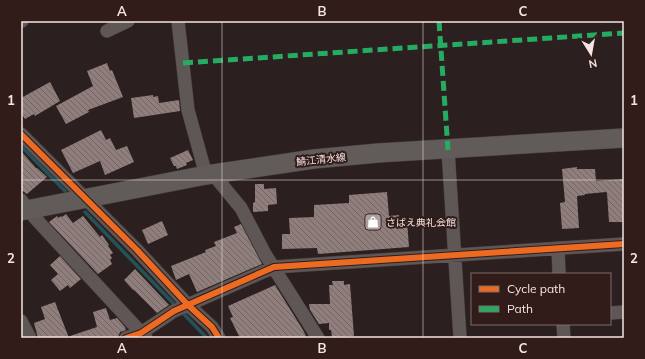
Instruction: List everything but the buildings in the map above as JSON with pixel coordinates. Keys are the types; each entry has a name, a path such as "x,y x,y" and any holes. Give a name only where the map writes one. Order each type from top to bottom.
{"main road":[{"name":"鯖江清水線","path":"24,207 86,198 210,174 314,159 378,153 448,150 624,138"}],"street":[{"path":"107,31 128,21"},
{"path":"178,21 188,110 210,174 241,208 265,254 318,338"},
{"path":"21,134 86,198 182,307 212,327 219,338"},
{"path":"448,150 460,338"},
{"path":"24,207 144,335"},
{"path":"126,338 144,335 182,307 274,267 624,244"},
{"path":"558,248 559,273"},
{"path":"611,313 624,312"},
{"path":"21,321 30,338"},
{"path":"563,325 564,338"}],"waterway":[{"path":"21,146 65,191"},
{"path":"85,212 207,338"}],"marked path":[{"path":"439,21 448,150"},
{"path":"183,63 624,33"}],"cycle path":[{"path":"21,134 137,250 188,305 212,327 219,338"},
{"path":"126,338 141,333 174,311 274,267 624,244"}],"place":[{"name":"さばえ典礼会館","path":"373,222"}]}
